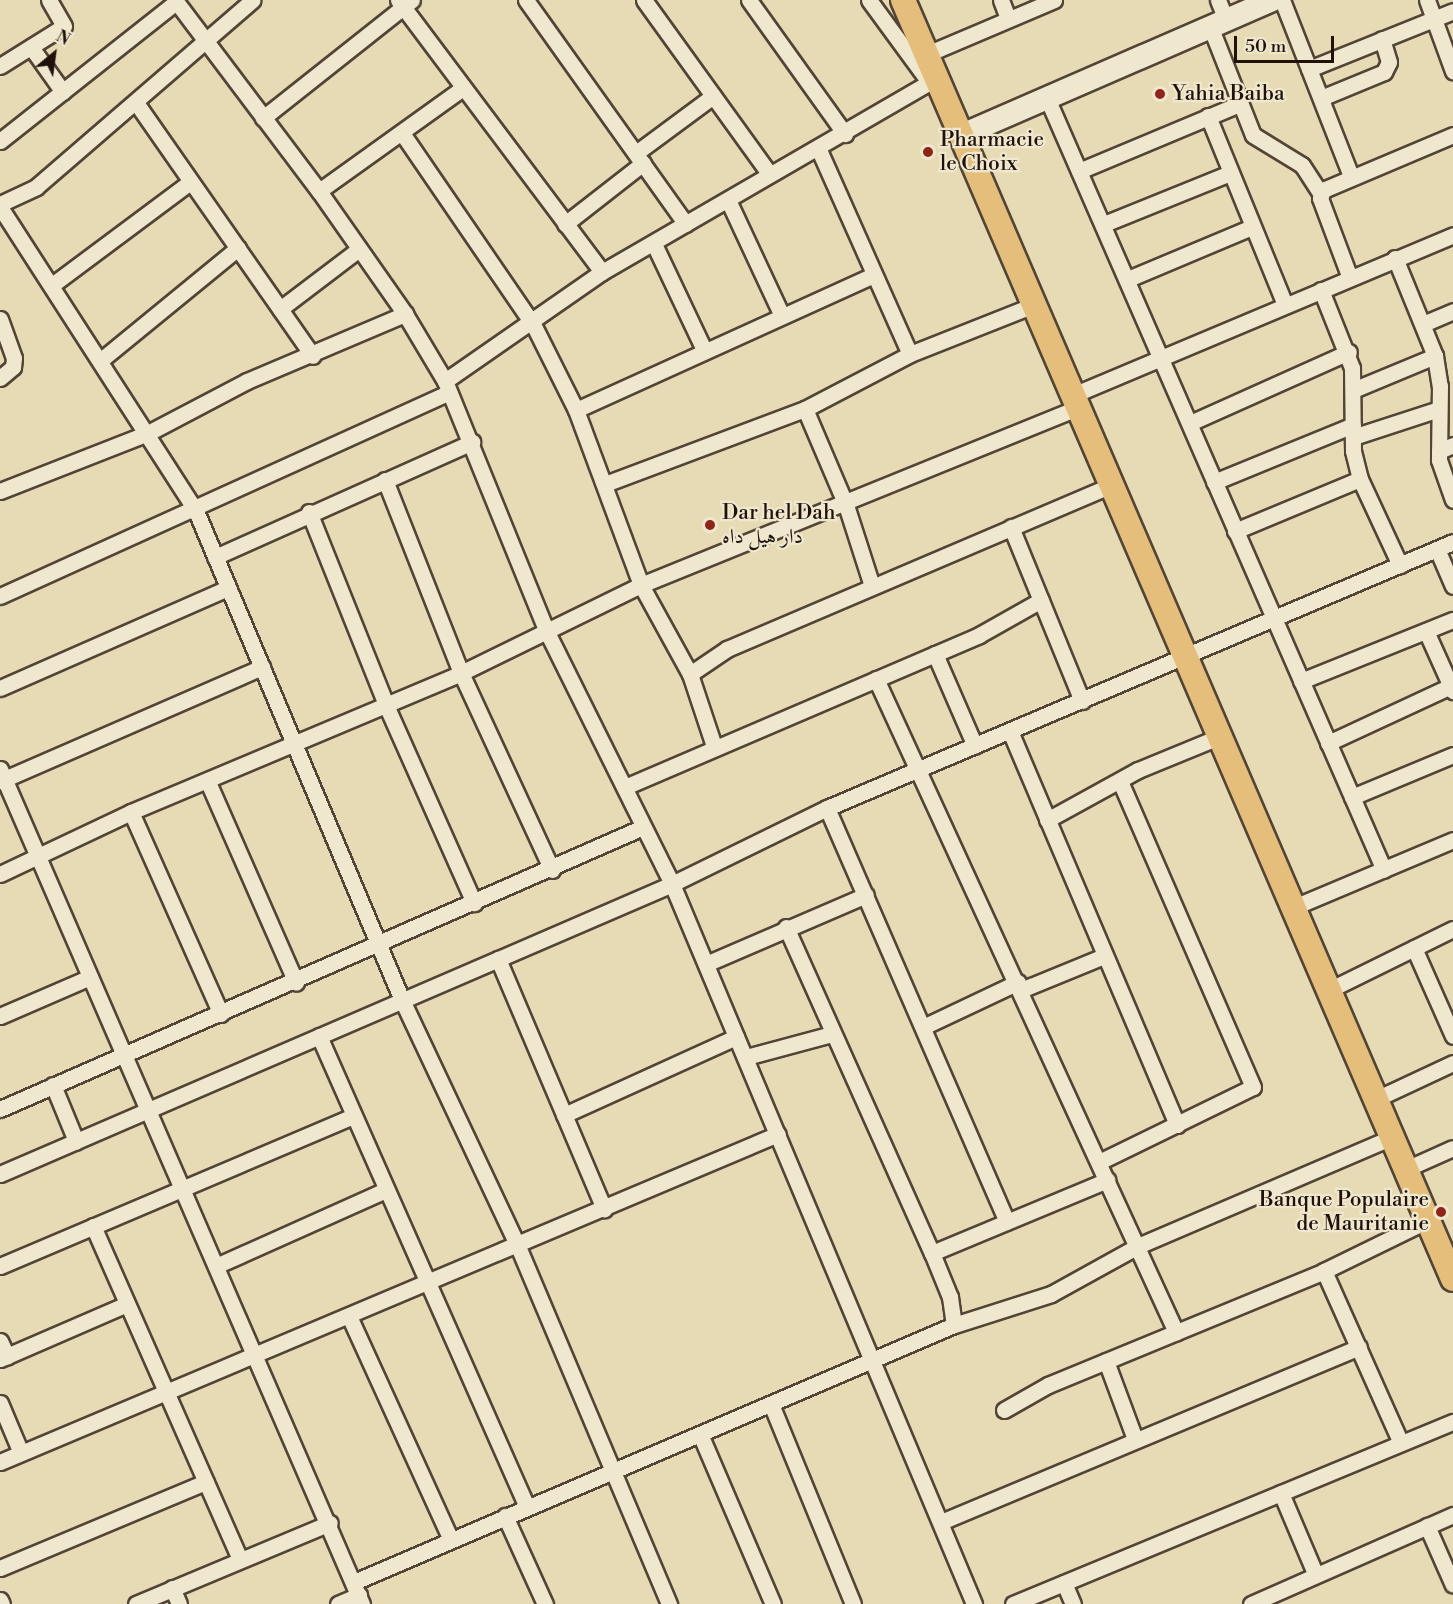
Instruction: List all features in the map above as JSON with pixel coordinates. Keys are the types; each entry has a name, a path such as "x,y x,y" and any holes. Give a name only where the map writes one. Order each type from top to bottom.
{"main road":[{"path":"903,0 927,54 934,80 963,135 1453,1279"}],"street":[{"path":"0,66 64,26 49,0"},
{"path":"253,0 137,104 36,187 0,205 196,511 381,944 402,1000 517,1244 669,1604"},
{"path":"526,0 686,224"},
{"path":"644,0 768,173"},
{"path":"0,596 196,511 306,454 447,387 602,272 728,200 768,173 819,150 934,80 869,0"},
{"path":"1001,0 1008,18"},
{"path":"963,135 1047,98 1218,15 1272,0"},
{"path":"1282,0 1351,177"},
{"path":"1427,0 1453,71"},
{"path":"0,141 175,1 319,191 405,314 447,387 472,442 547,632 672,884 974,1604"},
{"path":"927,54 1051,1"},
{"path":"263,118 405,2 463,88 602,272"},
{"path":"756,2 845,134"},
{"path":"1309,69 1453,11"},
{"path":"1218,15 1239,104 1253,135 1302,165 1321,194 1350,278"},
{"path":"1321,99 1384,72 1389,62 1382,39"},
{"path":"31,47 63,92"},
{"path":"319,191 463,88"},
{"path":"565,224 713,96"},
{"path":"1047,98 1104,224 1235,531 1384,870"},
{"path":"137,104 189,183 238,248 313,356"},
{"path":"1079,171 1239,104"},
{"path":"1208,117 1286,305"},
{"path":"402,133 533,324 576,410 605,484 640,585 690,674 714,746"},
{"path":"1321,194 1351,177 1453,135"},
{"path":"819,150 871,276 910,354"},
{"path":"1104,224 1230,172"},
{"path":"52,285 189,183"},
{"path":"728,200 782,316"},
{"path":"1128,279 1252,226"},
{"path":"0,874 40,858 131,812 296,745 461,673 640,585 846,504 1076,401 1162,357 1453,235"},
{"path":"654,244 704,351"},
{"path":"101,360 238,248"},
{"path":"280,309 360,249"},
{"path":"1395,258 1446,383 1439,409 1453,500"},
{"path":"576,410 871,276"},
{"path":"1322,290 1349,352 1353,390 1353,431 1360,479 1400,565"},
{"path":"605,484 805,409 910,354 1034,304"},
{"path":"1423,324 1453,311"},
{"path":"0,491 148,433 247,381 313,356 405,314"},
{"path":"0,319 14,358 13,367 0,378"},
{"path":"1190,423 1349,352"},
{"path":"1353,390 1435,356"},
{"path":"805,409 846,504 872,586"},
{"path":"1215,482 1353,431 1439,409"},
{"path":"215,557 309,512 472,442"},
{"path":"1235,531 1360,479"},
{"path":"385,480 461,673 552,870"},
{"path":"690,674 728,649 1113,484"},
{"path":"309,512 386,705 474,903"},
{"path":"1011,527 1082,701"},
{"path":"0,1174 147,1108 672,884 827,808 1187,657 1453,542"},
{"path":"1437,549 1453,586"},
{"path":"0,688 228,588"},
{"path":"625,787 714,746 935,654 1041,600"},
{"path":"1301,681 1453,620"},
{"path":"1328,742 1452,688 1426,631"},
{"path":"935,654 975,746"},
{"path":"262,667 2,776 40,858 180,1187 218,1265 255,1358 330,1523 359,1594"},
{"path":"876,679 915,771 1019,986 1176,1332"},
{"path":"1010,731 1177,1125"},
{"path":"1047,820 1120,781 1221,736"},
{"path":"1353,797 1453,755"},
{"path":"1099,1162 1253,1087 1120,781"},
{"path":"207,782 296,982"},
{"path":"827,808 1006,1222"},
{"path":"131,812 221,1014"},
{"path":"0,1109 552,870 643,827"},
{"path":"1294,907 1453,840"},
{"path":"706,964 786,927 866,894"},
{"path":"786,927 932,1253 950,1297 954,1325"},
{"path":"1329,990 1453,929"},
{"path":"1414,948 1453,1036"},
{"path":"923,1027 1019,986 1104,956"},
{"path":"498,959 604,1209"},
{"path":"0,1016 90,976"},
{"path":"746,1057 832,1034"},
{"path":"319,1036 527,1507"},
{"path":"564,1115 736,1037"},
{"path":"1376,1098 1453,1063"},
{"path":"53,1085 76,1141"},
{"path":"0,1266 180,1187 353,1116"},
{"path":"0,1462 255,1358 778,1134"},
{"path":"338,1604 359,1594 450,1538 615,1472 954,1325 1051,1294 1138,1246 1392,1137"},
{"path":"1406,1169 1453,1148"},
{"path":"932,1253 1107,1180"},
{"path":"218,1265 386,1190"},
{"path":"1004,1410 1048,1385 1324,1271 1428,1220"},
{"path":"93,1226 240,1559"},
{"path":"1324,1271 1401,1443"},
{"path":"0,1341 3,1358 127,1304"},
{"path":"349,1316 450,1538"},
{"path":"940,1522 1359,1347"},
{"path":"1106,1361 1135,1439"},
{"path":"0,1403 21,1453"},
{"path":"771,1404 854,1604"},
{"path":"1013,1604 1453,1422"},
{"path":"700,1434 774,1604"},
{"path":"0,1568 206,1482"},
{"path":"1281,1493 1315,1573"},
{"path":"1251,1604 1315,1573 1453,1515"},
{"path":"505,1516 545,1604"},
{"path":"136,1604 330,1523"},
{"path":"1427,1526 1453,1585"},
{"path":"1064,1583 1073,1604"},
{"path":"172,1588 179,1604"}],"place":[{"name":"Yahia Baiba","path":"1160,94"},
{"name":"Pharmacie le Choix","path":"928,152"},
{"name":"Dar hel Dah دار هيل داه","path":"710,525"},
{"name":"Banque Populaire de Mauritanie","path":"1441,1212"}]}
